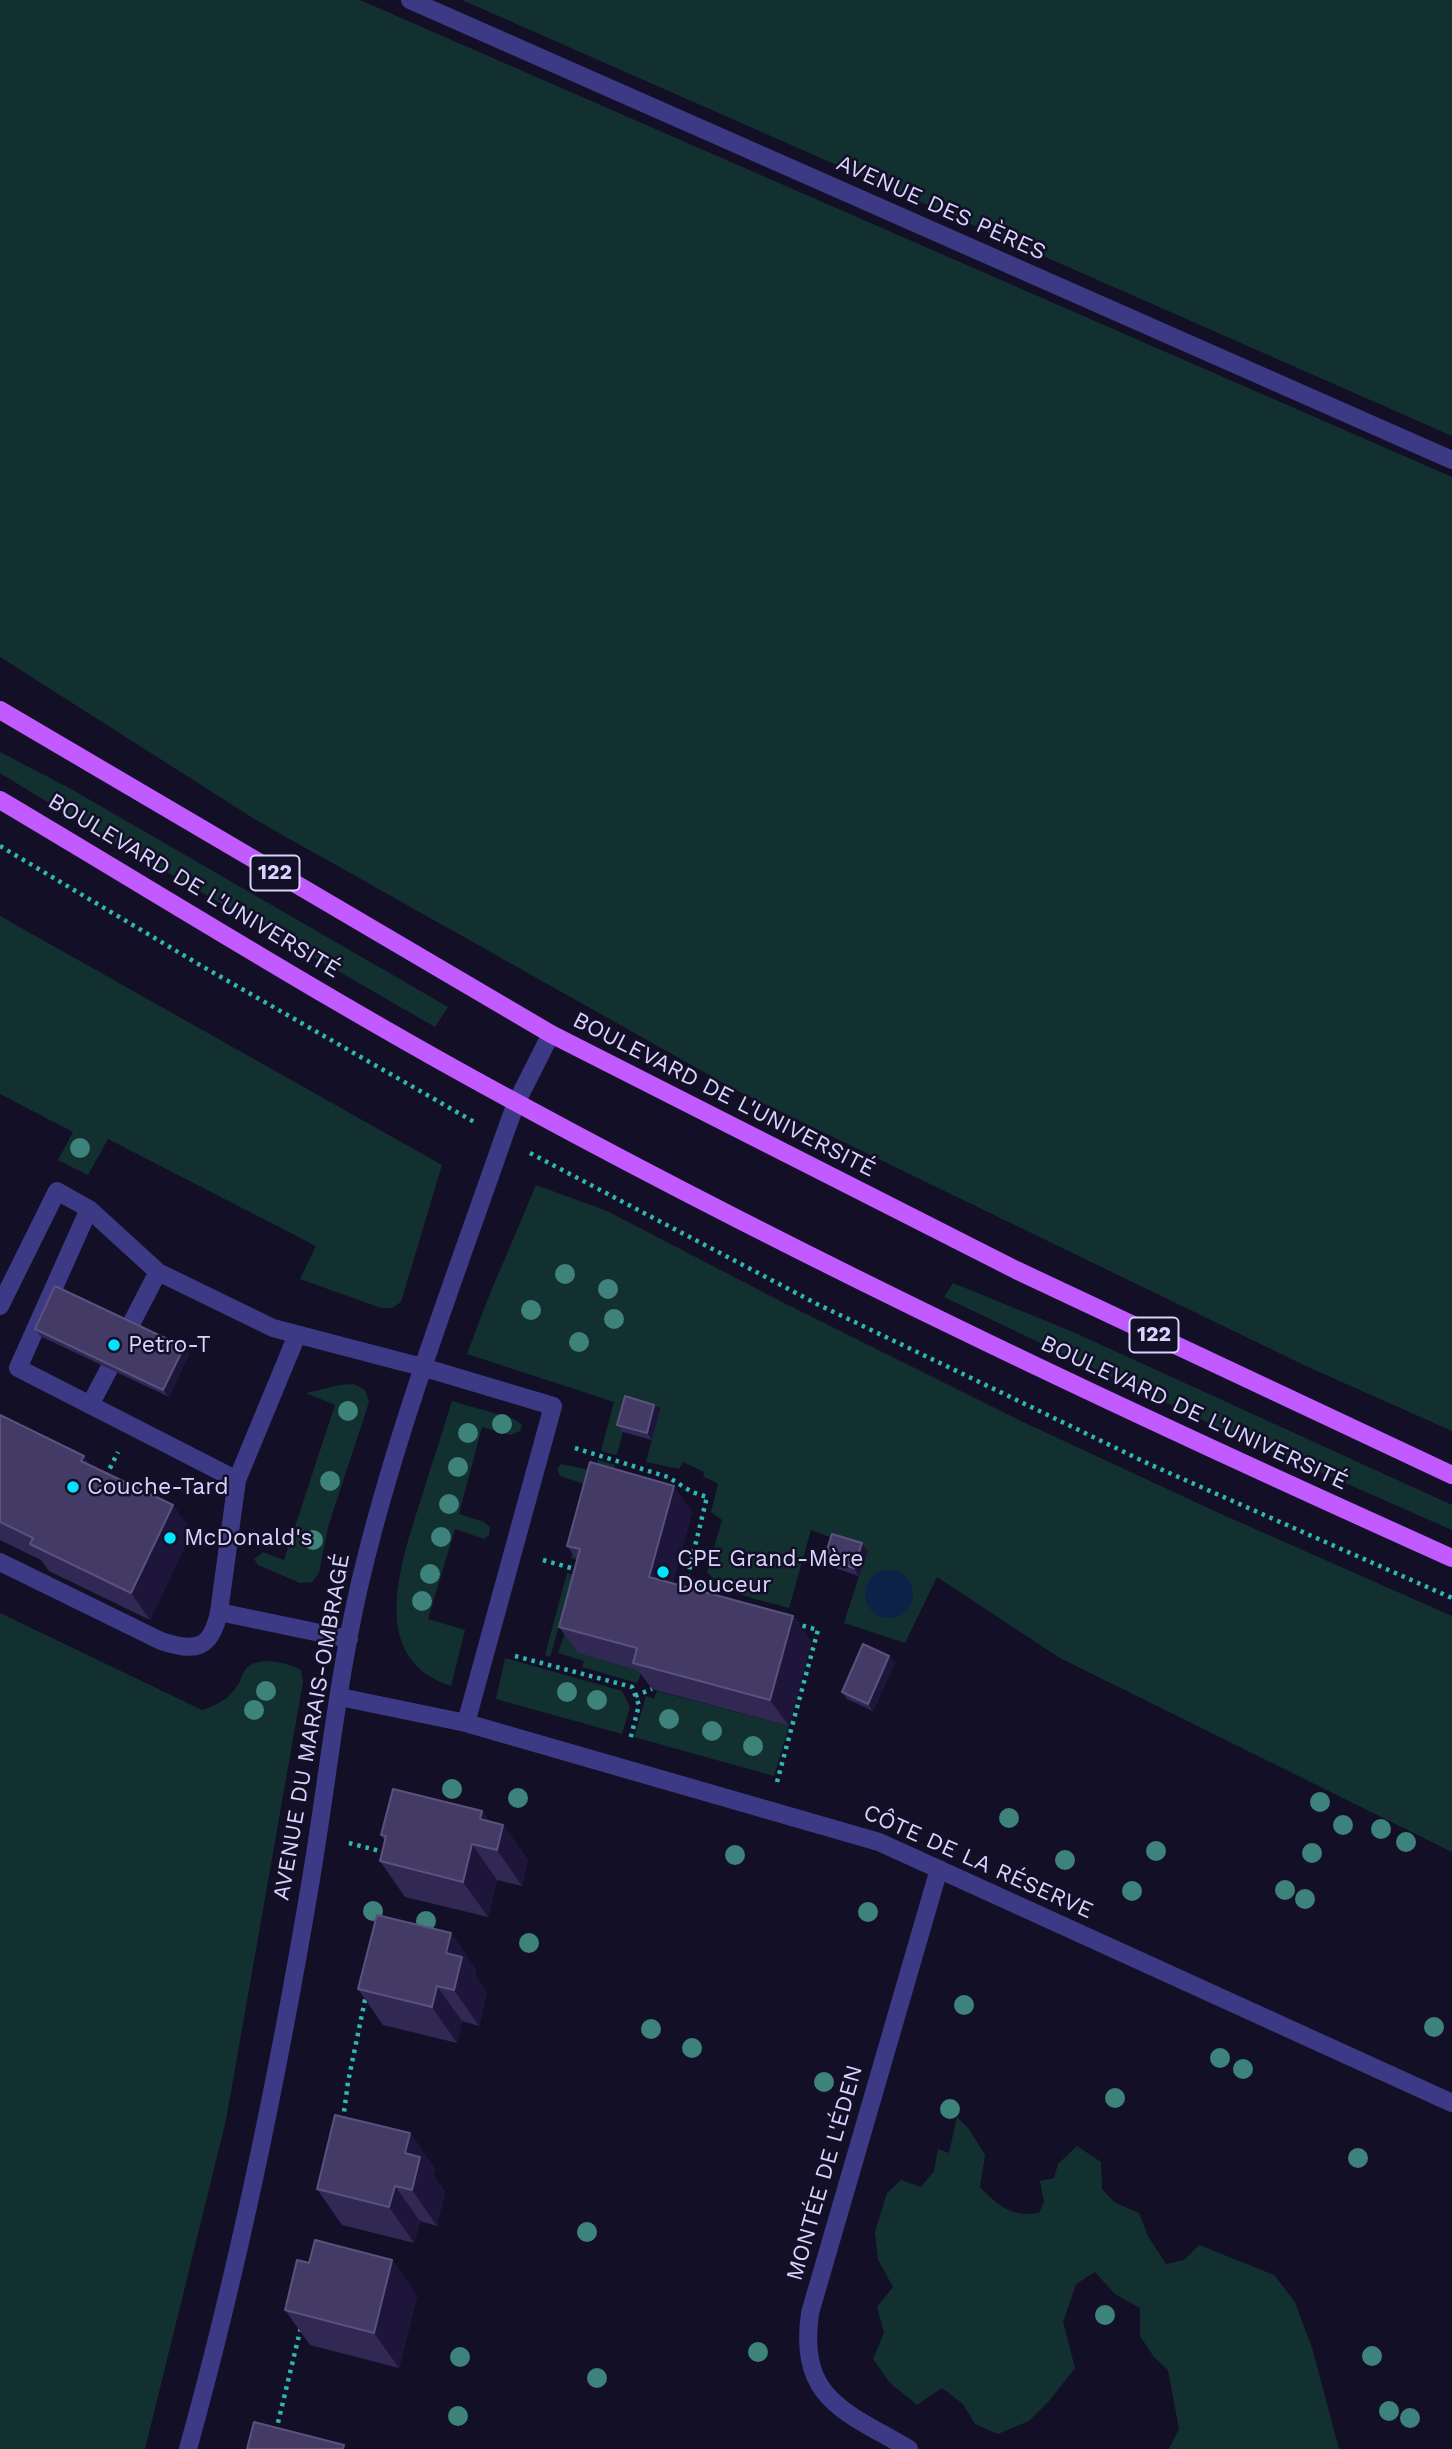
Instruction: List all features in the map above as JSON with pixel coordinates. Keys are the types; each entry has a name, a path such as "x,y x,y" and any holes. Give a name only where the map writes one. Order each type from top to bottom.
{"main road":[{"name":"BOULEVARD DE L'UNIVERSITÉ","path":"0,710 551,1034 1005,1264 1452,1475"},
{"name":"BOULEVARD DE L'UNIVERSITÉ","path":"0,800 516,1103 860,1283 1219,1453 1452,1558"}],"street":[{"name":"AVENUE DES PÈRES","path":"410,0 1452,460"},
{"name":"AVENUE DU MARAIS-OMBRAGÉ","path":"188,2449 260,2148 318,1836 349,1639 366,1559 422,1367 516,1103 551,1034"},
{"path":"0,1306 57,1191 89,1209 158,1272 273,1328 422,1367 553,1406 466,1723"},
{"path":"89,1209 18,1368 237,1480"},
{"path":"130,1326 158,1272"},
{"path":"0,1562 161,1641 191,1648 204,1644 215,1630 219,1612 237,1480 298,1335"},
{"path":"90,1405 109,1369"},
{"path":"219,1612 349,1639"},
{"name":"CÔTE DE LA RÉSERVE","path":"340,1697 466,1723 879,1842 1452,2103"},
{"name":"MONTÉE DE L'ÉDEN","path":"909,2449 828,2398 816,2382 809,2358 807,2335 814,2300 939,1869"}],"path":[{"path":"0,846 200,965 440,1102"},
{"path":"555,1166 817,1304 989,1387 1149,1464 1452,1598"},
{"path":"600,1456 668,1477 692,1492 707,1497 687,1579 704,1585 701,1598"},
{"path":"568,1568 586,1572"},
{"path":"769,1810 800,1705 818,1630 786,1620"},
{"path":"508,1654 632,1687 639,1705 622,1768"},
{"path":"635,1696 652,1689"},
{"path":"318,1836 396,1855"},
{"path":"342,2122 369,1984"},
{"path":"275,2437 303,2316"}],"green space":[{"path":"0,0 360,0 1452,477 1452,1431 1308,1367 734,1089 256,820 0,657"},
{"path":"462,0 1452,0 1452,436"},
{"path":"0,752 71,789 448,1007 435,1027 0,773"},
{"path":"0,916 442,1165 401,1302 392,1308 381,1308 300,1279 316,1246 108,1139 88,1175 58,1160 73,1132 0,1094"},
{"path":"536,1185 607,1211 1023,1422 1221,1514 1452,1616 1452,1852 1060,1658 937,1577 905,1643 844,1623 867,1551 811,1530 789,1608 734,1592 716,1580 707,1572 722,1520 711,1512 718,1484 703,1476 704,1472 683,1462 679,1469 646,1462 660,1408 631,1399 617,1455 601,1451 614,1402 467,1354"},
{"path":"953,1283 1073,1332 1452,1505 1452,1530 1200,1419 944,1297"},
{"path":"354,1384 365,1390 369,1402 328,1527 319,1573 312,1582 300,1583 258,1565 254,1559 263,1552 284,1560 335,1405 306,1393"},
{"path":"452,1401 514,1419 522,1425 520,1431 510,1435 482,1427 459,1514 484,1522 490,1527 489,1535 484,1539 455,1529 428,1619 465,1630 451,1686 424,1672 407,1654 399,1631 397,1605 399,1578 413,1523"},
{"path":"598,1460 615,1465 588,1564 571,1558 591,1486 560,1476 557,1469 561,1464 595,1471"},
{"path":"567,1573 597,1582 642,1671 637,1683 582,1667 584,1661 558,1653 568,1624 560,1622 550,1657 545,1655"},
{"path":"0,1613 202,1710 229,1696 245,1670 254,1664 267,1661 301,1670 303,1682 226,2120 145,2449 0,2449"},
{"path":"505,1658 622,1691 630,1707 622,1734 496,1699"},
{"path":"657,1691 789,1726 774,1776 634,1737 646,1696 654,1699"},
{"path":"957,2117 969,2129 985,2155 980,2187 1006,2209 1021,2214 1039,2213 1044,2202 1040,2181 1054,2178 1058,2164 1077,2146 1101,2162 1102,2189 1114,2202 1139,2213 1148,2236 1166,2264 1184,2260 1199,2245 1274,2275 1295,2302 1313,2351 1339,2449 1169,2449 1179,2429 1168,2370 1154,2357 1140,2336 1140,2308 1115,2294 1095,2272 1076,2284 1063,2322 1075,2368 1029,2421 998,2434 975,2424 963,2404 942,2388 917,2405 890,2383 873,2359 884,2333 877,2307 893,2287 878,2260 875,2232 887,2193 901,2180 921,2187 934,2171 938,2149 949,2153"}],"water":[{"path":"889,1570 898,1571 906,1577 912,1585 912,1603 906,1611 898,1617 889,1618 880,1617 872,1611 866,1603 865,1594 866,1585 872,1577 880,1571"}],"building":[{"name":"Petro-T","path":"55,1286 184,1347 163,1390 35,1329"},
{"path":"625,1396 654,1405 647,1433 617,1425"},
{"path":"0,1415 84,1456 81,1461 173,1505 131,1593 30,1544 33,1538 0,1522"},
{"path":"590,1462 674,1486 649,1577 793,1616 770,1700 633,1663 637,1648 559,1627 580,1549 567,1546"},
{"path":"832,1534 862,1543 854,1568 824,1559"},
{"path":"863,1644 889,1656 868,1704 842,1692"},
{"path":"393,1789 482,1811 480,1819 503,1825 497,1850 472,1844 463,1882 380,1861 386,1836 381,1835"},
{"path":"377,1915 451,1933 446,1953 462,1957 454,1990 437,1986 432,2007 358,1989"},
{"path":"335,2115 410,2133 405,2153 420,2157 412,2190 395,2186 389,2207 317,2189"},
{"path":"315,2240 392,2260 374,2333 285,2310 297,2260 309,2263"},
{"path":"254,2422 344,2445 343,2449 247,2449"}],"place":[{"name":"Petro-T","path":"114,1345"},
{"name":"Couche-Tard","path":"73,1487"},
{"name":"McDonald's","path":"170,1538"},
{"name":"CPE Grand-Mère Douceur","path":"663,1572"}]}
